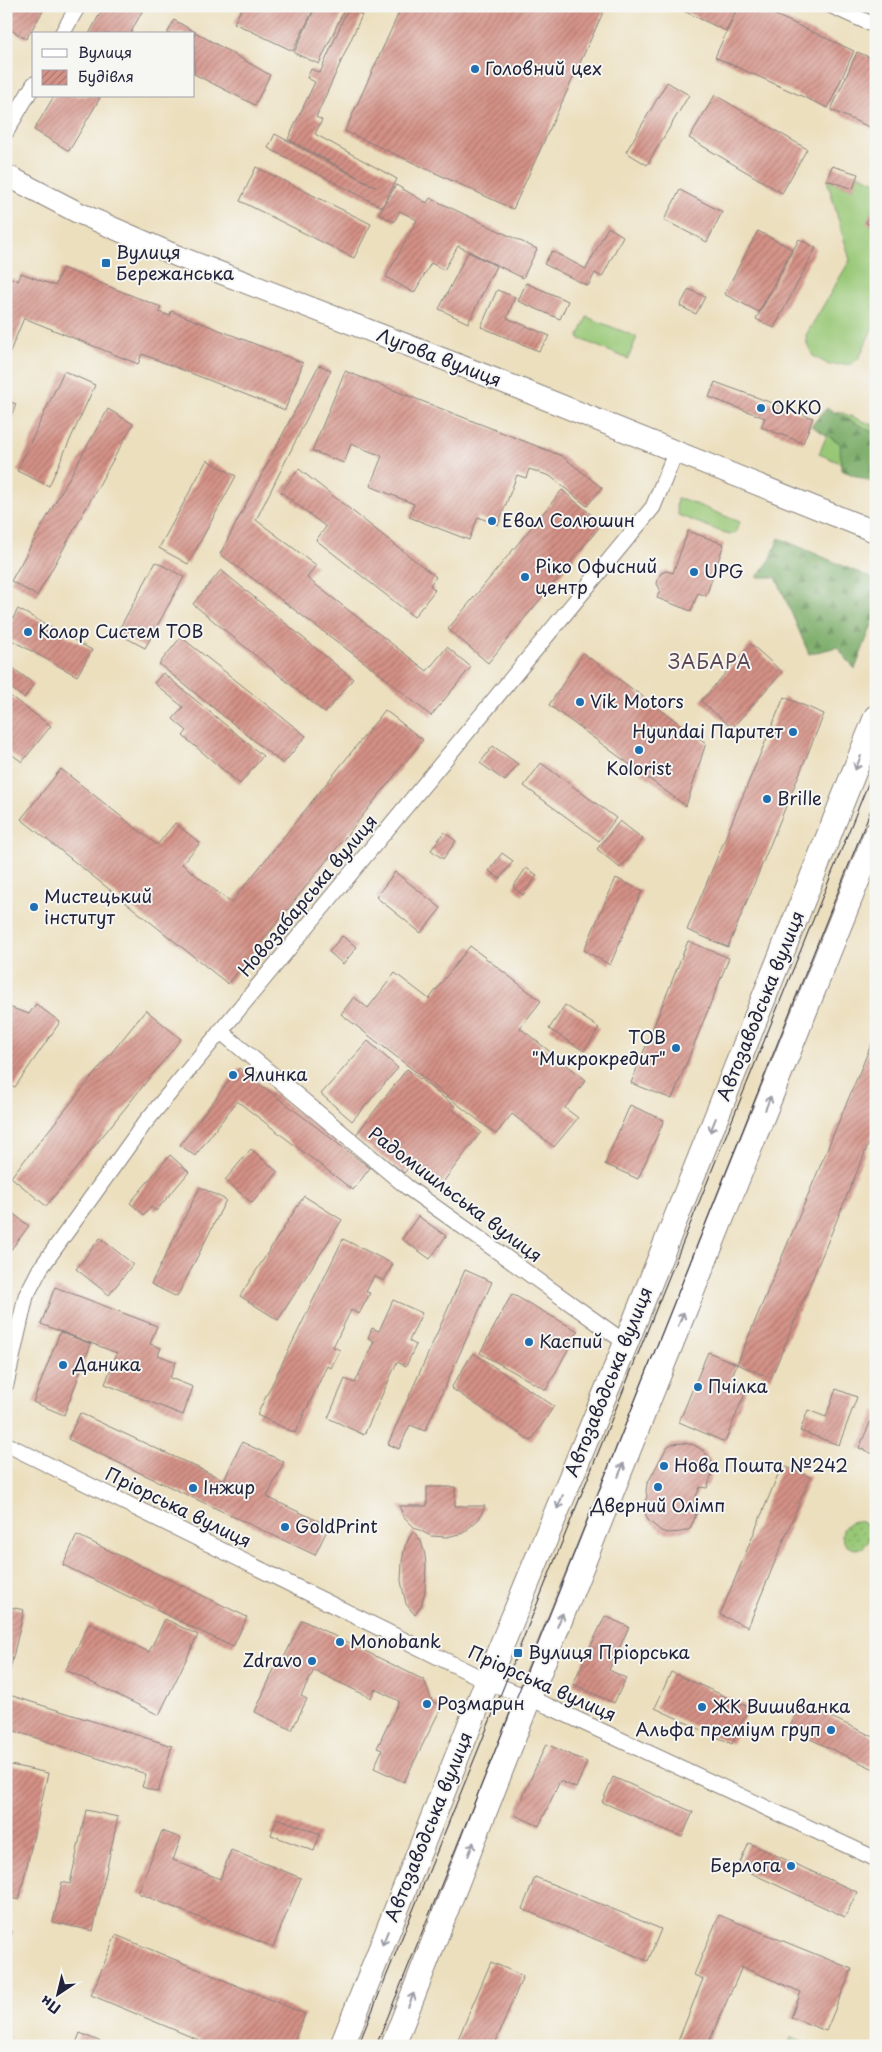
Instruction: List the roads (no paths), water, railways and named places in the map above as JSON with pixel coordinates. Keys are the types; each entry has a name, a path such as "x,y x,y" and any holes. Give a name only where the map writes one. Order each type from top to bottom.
{"main road":[{"name":"Лугова вулиця","path":"6,175 77,212 177,256 513,386 876,532"},
{"name":"Автозаводська вулиця","path":"342,2046 487,1681 626,1342 876,718"},
{"path":"393,2046 530,1698 876,834"}],"street":[{"path":"63,32 78,6"},
{"path":"832,6 876,26"},
{"path":"6,132 32,87"},
{"name":"Новозабарська вулиця","path":"6,1384 26,1296 40,1269 144,1124 653,507 676,452"},
{"name":"Радомишльська вулиця","path":"220,1031 407,1187 626,1342"},
{"name":"Пріорська вулиця","path":"6,1444 487,1681 530,1698 876,1859"}],"tram line":[{"path":"358,2046 876,764"},
{"path":"376,2046 876,797"}],"place":[{"name":"Головний цех","path":"475,69"},
{"name":"Вулиця Бережанська","path":"106,263"},
{"name":"ОККО","path":"761,408"},
{"name":"Евол Солюшин","path":"492,521"},
{"name":"UPG","path":"694,572"},
{"name":"Ріко Офисний центр","path":"525,577"},
{"name":"Колор Систем ТОВ","path":"28,632"},
{"name":"Vik Motors","path":"580,702"},
{"name":"Hyundai Паритет","path":"793,732"},
{"name":"Kolorist","path":"639,750"},
{"name":"Brille","path":"767,799"},
{"name":"Мистецький інститут","path":"34,907"},
{"name":"ТОВ \"Микрокредит\"","path":"676,1048"},
{"name":"Ялинка","path":"233,1075"},
{"name":"Каспий","path":"529,1342"},
{"name":"Даника","path":"63,1365"},
{"name":"Пчілка","path":"698,1387"},
{"name":"Нова Пошта №242","path":"664,1466"},
{"name":"Дверний Олімп","path":"658,1487"},
{"name":"Інжир","path":"193,1488"},
{"name":"GoldPrint","path":"285,1527"},
{"name":"Monobank","path":"340,1642"},
{"name":"Вулиця Пріорська","path":"518,1653"},
{"name":"Zdravo","path":"312,1661"},
{"name":"Розмарин","path":"427,1704"},
{"name":"ЖК Вишиванка","path":"702,1707"},
{"name":"Альфа преміум груп","path":"831,1730"},
{"name":"Берлога","path":"791,1866"}],"district":[{"name":"ЗАБАРА","path":"710,662"}]}
